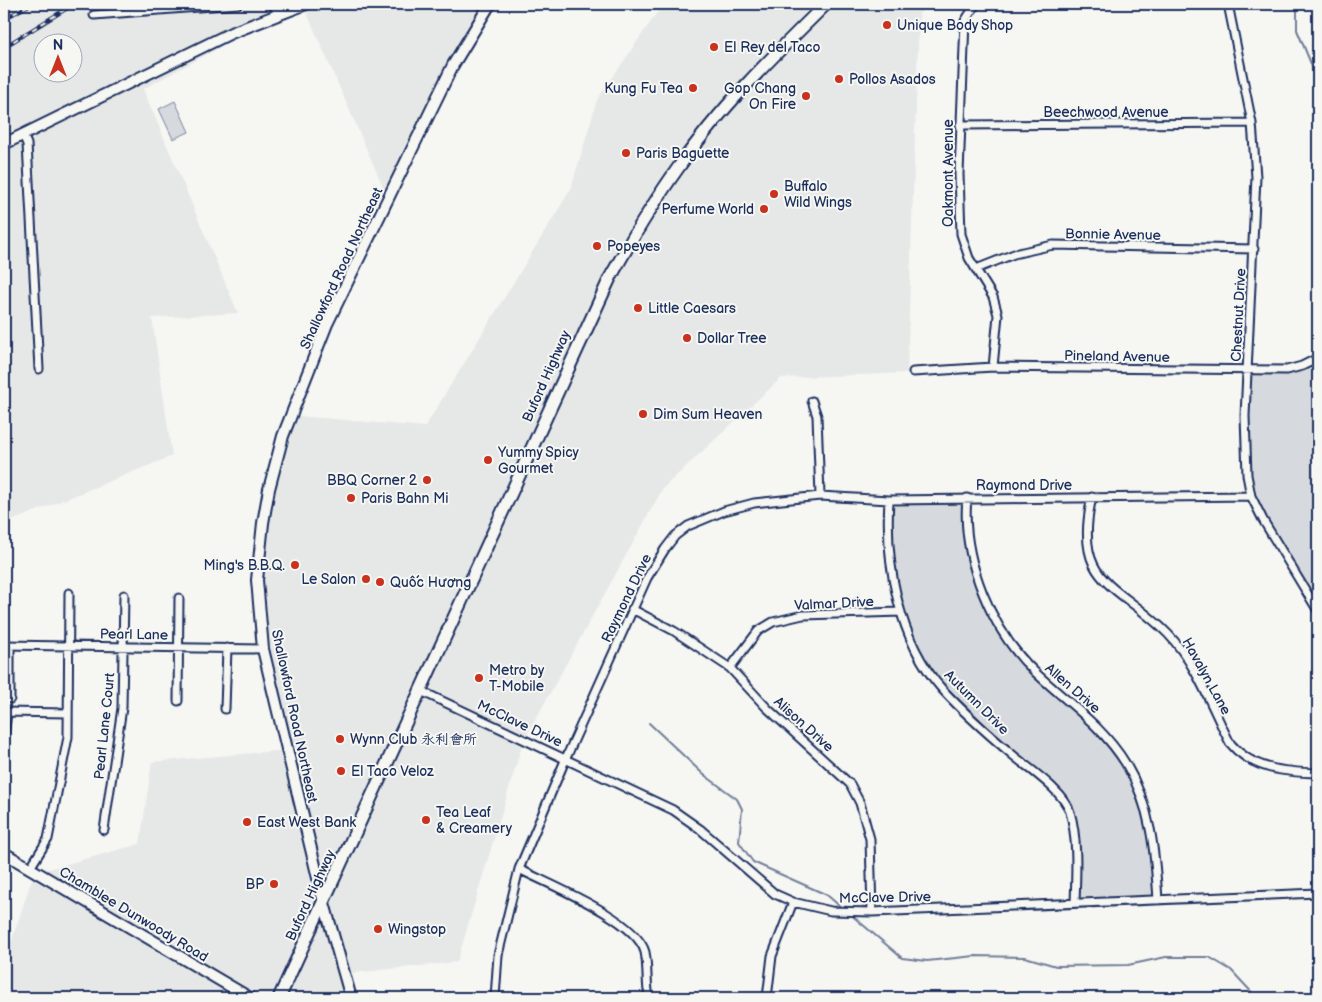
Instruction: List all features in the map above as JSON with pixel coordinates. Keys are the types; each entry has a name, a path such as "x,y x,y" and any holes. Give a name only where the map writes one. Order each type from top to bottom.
{"main road":[{"name":"Buford Highway","path":"279,998 324,904 587,323 634,235 678,168 715,121 756,75 826,4"}],"street":[{"path":"94,15 238,4"},
{"path":"272,4 279,13"},
{"path":"4,144 226,35 306,4"},
{"name":"Shallowford Road Northeast","path":"351,998 324,904 263,649 257,580 259,554 269,489 283,436 327,324 453,66 490,4"},
{"name":"Oakmont Avenue","path":"976,4 965,21 960,125 961,234 976,269 993,297 998,315 993,367"},
{"name":"Chestnut Drive","path":"1228,4 1252,124 1256,177 1244,454 1251,496 1263,520 1318,611"},
{"name":"Beechwood Avenue","path":"960,125 1252,124"},
{"path":"23,135 27,144 39,369"},
{"name":"Bonnie Avenue","path":"976,269 1014,254 1053,245 1254,249"},
{"name":"Pineland Avenue","path":"914,372 993,367 1287,370 1302,366 1318,358"},
{"path":"812,401 817,416 820,496"},
{"name":"Raymond Drive","path":"495,998 498,955 519,869 566,758 647,578 675,536 688,526 724,511 754,503 820,496 889,500 1251,496"},
{"name":"Havalyn Lane","path":"1092,497 1087,518 1089,557 1104,580 1168,634 1182,652 1230,743 1239,754 1255,764 1296,773 1318,773"},
{"name":"Allen Drive","path":"967,498 966,509 973,565 999,628 1015,651 1030,667 1091,719 1114,746 1141,795 1154,850 1158,900"},
{"name":"Autumn Drive","path":"889,500 887,529 892,576 901,612 918,652 941,687 989,734 1047,784 1061,798 1070,811 1073,832 1075,903"},
{"path":"30,868 48,839 68,737 69,593"},
{"name":"Pearl Lane Court","path":"104,830 122,708 124,595"},
{"path":"178,701 179,598"},
{"name":"Alison Drive","path":"632,609 674,631 730,668 767,708 850,784 860,803 868,830 872,912"},
{"name":"Valmar Drive","path":"730,668 758,632 772,622 803,615 901,612"},
{"path":"7,645 10,699"},
{"name":"Pearl Lane","path":"7,645 263,649"},
{"path":"225,709 227,648"},
{"name":"McClave Drive","path":"421,690 673,810 700,829 776,894 793,902 840,911 872,912 1318,893"},
{"path":"4,735 6,712 68,713"},
{"name":"Chamblee Dunwoody Road","path":"4,853 250,998"},
{"path":"519,869 611,916 628,929 639,940 645,952 649,998"},
{"path":"767,998 772,956 793,902"}],"shaded area":[{"path":"4,4 300,4 143,89 238,313 152,318 172,456 4,524"},
{"path":"303,4 494,4 474,31 388,198"},
{"path":"663,4 932,4 919,14 907,373 781,378 663,488 523,742 457,962 343,974 349,998 4,998 4,964 34,873 140,844 152,762 287,750 262,685 258,566 287,415 425,427 571,189 597,100"},
{"path":"175,101 189,132 173,139 159,109"},
{"path":"1318,359 1318,613 1249,500 1249,410 1244,369 1297,369"},
{"path":"966,499 973,565 994,620 1033,672 1117,748 1138,789 1151,831 1160,901 1077,903 1073,826 1063,799 926,667 898,605 889,565 889,500"}],"waterway":[{"path":"1297,4 1297,30 1312,66 1318,94"},
{"path":"649,723 703,774 737,799 742,809 739,842 753,862 827,895 843,909"},
{"path":"849,913 902,958 927,961 975,956 1025,957 1056,966 1128,965 1166,957 1209,957 1231,970 1257,998"}],"railway":[{"path":"4,19 31,4"},
{"path":"4,47 74,4"}],"place":[{"name":"Unique Body Shop","path":"887,25"},
{"name":"El Rey del Taco","path":"714,47"},
{"name":"Pollos Asados","path":"839,79"},
{"name":"Kung Fu Tea","path":"693,88"},
{"name":"Gop Chang On Fire","path":"806,96"},
{"name":"Paris Baguette","path":"626,153"},
{"name":"Buffalo Wild Wings","path":"774,194"},
{"name":"Perfume World","path":"764,209"},
{"name":"Popeyes","path":"597,246"},
{"name":"Little Caesars","path":"638,308"},
{"name":"Dollar Tree","path":"687,338"},
{"name":"Dim Sum Heaven","path":"643,414"},
{"name":"Yummy Spicy Gourmet","path":"488,460"},
{"name":"BBQ Corner 2","path":"427,480"},
{"name":"Paris Bahn Mi","path":"351,498"},
{"name":"Ming's B.B.Q.","path":"295,565"},
{"name":"Le Salon","path":"366,579"},
{"name":"Quốc Hương","path":"380,582"},
{"name":"Metro by T-Mobile","path":"479,678"},
{"name":"Wynn Club 永利會所","path":"340,739"},
{"name":"El Taco Veloz","path":"341,771"},
{"name":"Tea Leaf & Creamery","path":"426,820"},
{"name":"East West Bank","path":"247,822"},
{"name":"BP","path":"274,884"},
{"name":"Wingstop","path":"378,929"}]}
